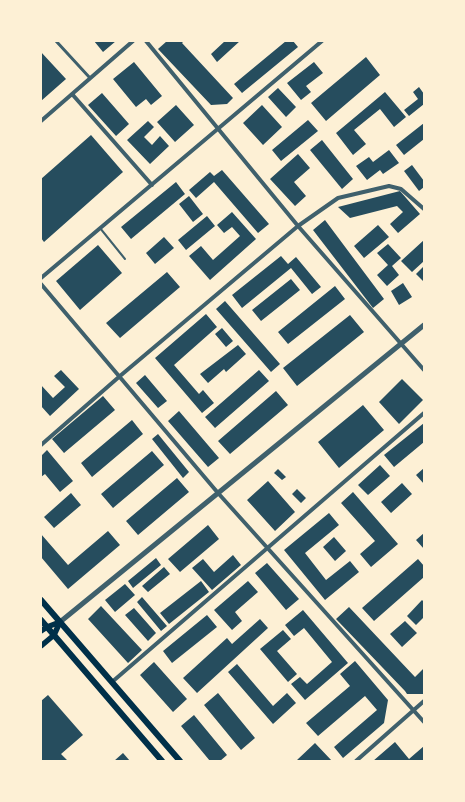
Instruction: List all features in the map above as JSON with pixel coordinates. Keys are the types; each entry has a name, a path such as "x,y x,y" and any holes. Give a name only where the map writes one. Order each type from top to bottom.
{"main road":[{"path":"41,600 180,761"},
{"path":"41,620 162,761"},
{"path":"41,631 60,622"},
{"path":"41,646 54,635 60,622"}],"street":[{"path":"56,41 90,78"},
{"path":"41,121 133,41"},
{"path":"146,41 298,226 402,343 424,370"},
{"path":"41,278 322,41"},
{"path":"72,94 152,185"},
{"path":"41,445 120,376 298,226 338,198 389,186 401,189 424,209"},
{"path":"41,284 218,493 424,722"},
{"path":"60,622 424,325"},
{"path":"112,682 424,413"},
{"path":"356,761 424,701"}],"lane":[{"path":"100,228 125,259"}],"building":[{"path":"94,41 116,41 103,52"},
{"path":"167,41 184,41 182,43 233,98 227,104 211,105 158,49"},
{"path":"225,41 240,41 217,62 211,54"},
{"path":"286,41 293,41 298,47 242,93 234,84"},
{"path":"41,52 66,79 41,101"},
{"path":"366,57 380,75 326,121 311,103"},
{"path":"134,62 162,96 151,105 146,99 136,107 113,79"},
{"path":"314,62 323,73 306,86 311,92 301,100 287,83"},
{"path":"419,87 424,94 424,104 409,116 404,110 418,99 413,92"},
{"path":"278,88 296,107 286,117 268,97"},
{"path":"385,92 406,117 394,127 380,109 354,130 366,144 353,155 336,133"},
{"path":"102,93 129,124 116,136 88,105"},
{"path":"176,105 194,125 175,142 157,122"},
{"path":"262,105 282,127 263,145 243,123"},
{"path":"308,120 318,131 281,161 272,150"},
{"path":"148,121 154,127 144,137 152,145 160,136 169,146 150,164 127,140"},
{"path":"424,123 424,139 404,155 396,145"},
{"path":"91,135 123,172 44,242 41,238 41,179"},
{"path":"322,140 353,179 342,189 310,150"},
{"path":"389,150 399,163 383,174 380,170 367,180 356,166 369,157 373,162"},
{"path":"298,154 310,168 294,182 306,196 295,206 270,179"},
{"path":"412,165 424,181 424,187 419,191 404,171"},
{"path":"222,170 269,224 258,233 214,182 196,198 189,190 210,172 214,176"},
{"path":"176,182 185,194 131,239 121,227"},
{"path":"400,191 420,214 398,233 390,224 403,212 397,206 350,218 338,207"},
{"path":"189,196 203,214 193,222 179,204"},
{"path":"232,212 256,239 210,280 189,256 201,246 213,260 240,236 232,227 224,233 217,225"},
{"path":"207,216 215,226 186,250 178,240"},
{"path":"325,220 384,299 373,308 313,230"},
{"path":"378,225 389,237 364,258 354,246"},
{"path":"164,237 174,248 155,264 146,253"},
{"path":"424,240 424,261 412,272 401,261"},
{"path":"388,244 401,258 392,266 399,275 387,286 377,275 388,265 377,253"},
{"path":"98,245 122,273 80,310 56,281"},
{"path":"281,256 288,264 296,257 321,287 312,294 291,268 242,308 232,295"},
{"path":"424,266 424,282 416,274"},
{"path":"167,272 180,287 120,338 106,323"},
{"path":"291,279 300,290 261,321 252,310"},
{"path":"403,283 412,297 399,305 391,291"},
{"path":"335,286 345,299 288,344 278,332"},
{"path":"225,301 280,364 271,372 216,309"},
{"path":"206,314 217,327 174,365 199,394 203,390 214,403 202,413 155,358"},
{"path":"350,315 364,332 297,386 283,368"},
{"path":"222,328 233,341 226,347 215,334"},
{"path":"238,345 246,354 226,372 224,369 208,383 200,374"},
{"path":"61,370 79,389 50,416 41,406 41,385 53,398 65,387 54,376"},
{"path":"259,370 269,381 215,428 205,417"},
{"path":"145,375 167,401 158,408 136,383"},
{"path":"402,379 423,400 399,424 379,402"},
{"path":"276,391 288,405 230,454 218,441"},
{"path":"103,396 115,410 64,453 52,439"},
{"path":"363,405 384,430 339,468 318,442"},
{"path":"179,411 219,458 208,467 168,421"},
{"path":"132,420 143,434 92,477 81,463"},
{"path":"424,423 424,442 394,467 384,455"},
{"path":"158,434 189,472 183,478 152,439"},
{"path":"47,450 73,481 60,492 45,474 41,477 41,456"},
{"path":"152,451 164,465 113,508 101,494"},
{"path":"380,465 390,476 368,495 358,485"},
{"path":"424,468 424,484 416,475"},
{"path":"278,469 286,477 282,480 274,473"},
{"path":"177,478 189,492 138,535 126,521"},
{"path":"268,481 295,512 275,531 247,500"},
{"path":"402,483 412,494 391,513 381,502"},
{"path":"297,489 306,498 301,503 292,494"},
{"path":"353,492 398,544 371,567 360,554 375,541 341,503"},
{"path":"71,493 81,505 54,528 44,517"},
{"path":"329,513 339,525 305,553 326,580 350,561 359,572 325,600 284,550"},
{"path":"208,525 219,539 180,572 168,559"},
{"path":"108,531 120,545 68,589 41,557 41,534 68,565"},
{"path":"424,533 424,549 416,540"},
{"path":"334,537 346,551 335,561 323,547"},
{"path":"233,555 241,565 212,590 192,568 203,559 214,572"},
{"path":"156,558 161,565 133,588 128,581"},
{"path":"418,559 424,566 424,577 374,621 362,608"},
{"path":"267,563 299,599 286,610 255,573"},
{"path":"164,567 170,574 148,592 142,586"},
{"path":"201,581 209,592 169,624 160,613"},
{"path":"248,581 258,592 235,612 242,621 232,630 214,610"},
{"path":"125,584 135,595 115,612 105,600"},
{"path":"142,597 167,626 161,631 137,602"},
{"path":"422,600 424,602 424,617 416,625 407,616"},
{"path":"101,606 142,650 128,663 88,619"},
{"path":"349,607 415,677 424,668 423,694 407,694 336,619"},
{"path":"134,608 156,633 148,641 125,615"},
{"path":"303,610 348,663 305,700 291,684 300,677 307,684 332,662 304,628 294,636 285,625"},
{"path":"207,615 217,627 172,663 163,651"},
{"path":"260,619 268,628 197,693 183,678 227,638 232,644"},
{"path":"405,621 417,633 402,647 390,634"},
{"path":"283,630 291,639 277,651 297,674 288,682 260,649"},
{"path":"355,661 388,700 384,723 343,758 334,747 377,710 365,696 318,736 306,723 350,686 340,674"},
{"path":"154,662 187,699 173,712 140,675"},
{"path":"237,664 273,706 287,693 296,703 273,724 228,672"},
{"path":"218,693 255,738 241,750 204,705"},
{"path":"48,695 83,735 61,754 68,761 41,761 41,701"},
{"path":"194,715 227,755 220,761 210,761 181,726"},
{"path":"395,742 409,759 424,746 424,761 373,761"},
{"path":"315,743 332,761 297,760"},
{"path":"123,753 130,761 114,761"}]}
